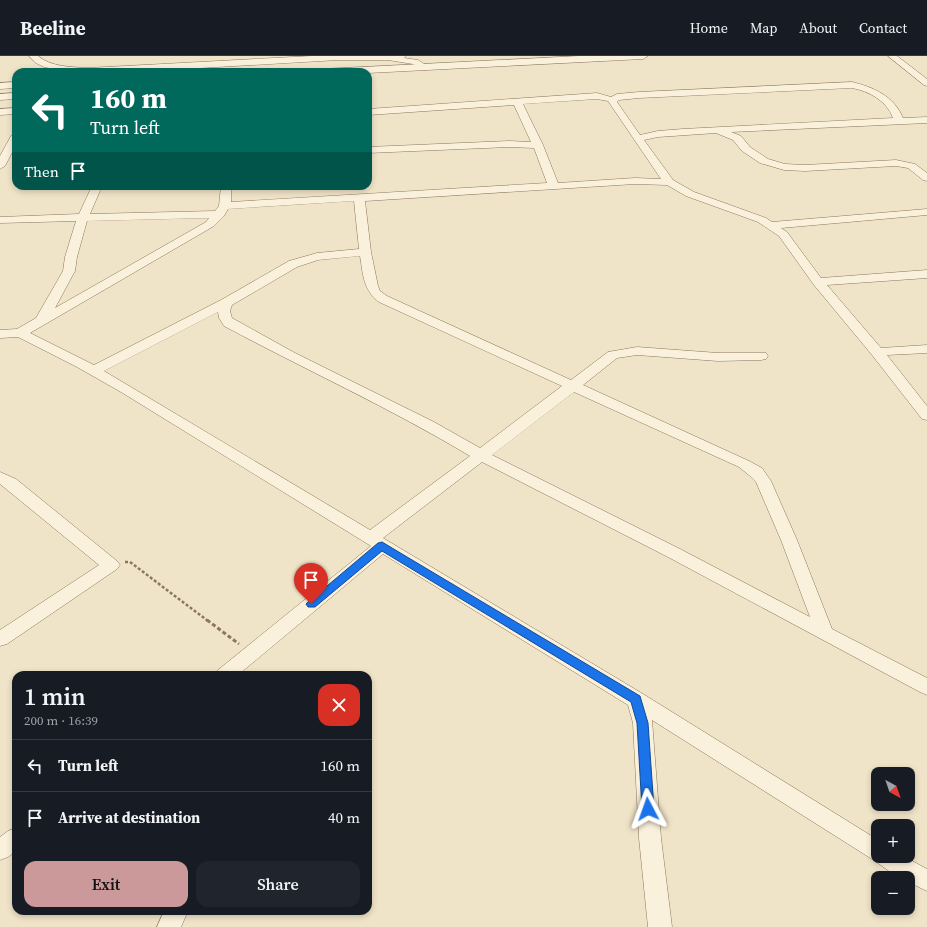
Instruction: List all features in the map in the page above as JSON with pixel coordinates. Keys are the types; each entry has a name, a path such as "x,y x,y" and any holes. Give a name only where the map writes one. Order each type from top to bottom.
{"street":[{"path":"34,56 42,62 66,68"},
{"path":"380,58 402,56"},
{"path":"372,70 642,56"},
{"path":"893,56 921,67"},
{"path":"893,56 927,83"},
{"path":"155,68 338,57 380,58 415,62 425,67"},
{"path":"256,62 269,68"},
{"path":"0,86 12,85"},
{"path":"372,112 597,96 613,100 617,97 639,95 852,85 868,89 883,99 895,110 898,121"},
{"path":"0,97 12,96"},
{"path":"613,100 612,102 669,182 690,194 750,215 772,225 783,234 793,245 818,282 877,352 927,416"},
{"path":"517,102 538,145 554,187"},
{"path":"0,112 12,111"},
{"path":"638,138 658,134 713,130 927,120"},
{"path":"713,130 726,133 737,138 754,156 775,165 805,168 896,163 911,166 927,178"},
{"path":"0,166 12,144"},
{"path":"372,150 509,144 538,145"},
{"path":"0,220 222,210 359,199 635,181 669,182"},
{"path":"41,321 69,271 71,257 83,217 95,190"},
{"path":"0,334 20,333 210,224 222,210 225,190"},
{"path":"359,199 365,252 372,286 375,293 572,386 744,464 756,472 763,481 789,540 825,633"},
{"path":"772,225 927,212"},
{"path":"94,370 226,303 293,264 317,257 365,252"},
{"path":"818,282 927,274"},
{"path":"226,303 224,311 225,317 229,323 290,356 429,425 480,455 674,553 927,687"},
{"path":"20,333 94,370 636,700 871,848"},
{"path":"877,352 927,349"},
{"path":"230,671 253,653 376,542 480,455 609,358 619,353 641,352 718,358 761,356"},
{"path":"0,477 10,483 112,564 0,639"},
{"path":"636,700 643,723 650,838 660,927"},
{"path":"0,850 12,841"},
{"path":"896,863 927,880"},
{"path":"169,927 174,915"}],"path":[{"path":"112,564 118,562 130,562 253,653"}],"route":[{"path":"311,604 382,546 623,692 636,700 643,723 648,809"}]}
